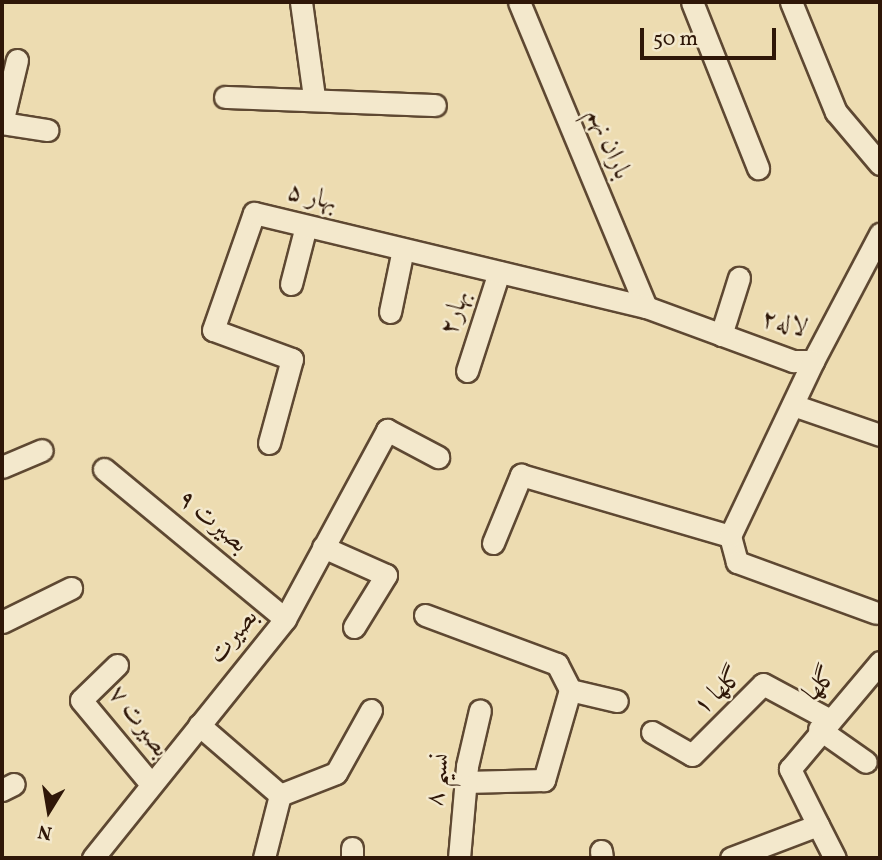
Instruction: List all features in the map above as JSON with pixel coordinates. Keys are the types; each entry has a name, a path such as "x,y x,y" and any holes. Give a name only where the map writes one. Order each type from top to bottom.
{"street":[{"path":"301,2 314,97"},
{"name":"باران نهم","path":"519,2 646,307"},
{"path":"692,2 758,168"},
{"path":"791,2 836,112 880,164"},
{"path":"17,60 2,122 47,130"},
{"path":"225,97 314,97 435,105"},
{"name":"بهار ۵","path":"269,443 292,359 213,330 254,213 646,307"},
{"path":"291,284 306,226"},
{"name":"لاله۲","path":"646,307 793,362 813,361 880,234"},
{"path":"390,313 403,248"},
{"name":"بهار۲","path":"467,371 499,272"},
{"path":"721,335 739,278"},
{"path":"813,361 730,536 737,562 876,613"},
{"path":"793,405 880,435"},
{"name":"بصیرت","path":"93,858 285,619 387,429 438,457"},
{"path":"2,467 42,450"},
{"name":"بصیرت ۹","path":"104,469 285,619"},
{"path":"493,542 521,475 730,536"},
{"path":"323,547 386,575 354,627"},
{"path":"2,622 71,588"},
{"path":"425,615 557,664 570,690 544,780 465,782"},
{"name":"گلها","path":"818,825 790,769 803,746 880,662"},
{"name":"بصیرت ۷","path":"117,665 81,699 151,784"},
{"name":"گلها ۱","path":"652,732 692,755 764,684 823,724"},
{"path":"570,690 617,701"},
{"path":"280,795 337,773 371,710"},
{"name":"نسیم ۸","path":"459,858 465,782 480,710"},
{"path":"823,724 866,762"},
{"path":"199,725 280,795"},
{"path":"264,858 280,795"},
{"path":"732,858 818,825 835,858"}]}
